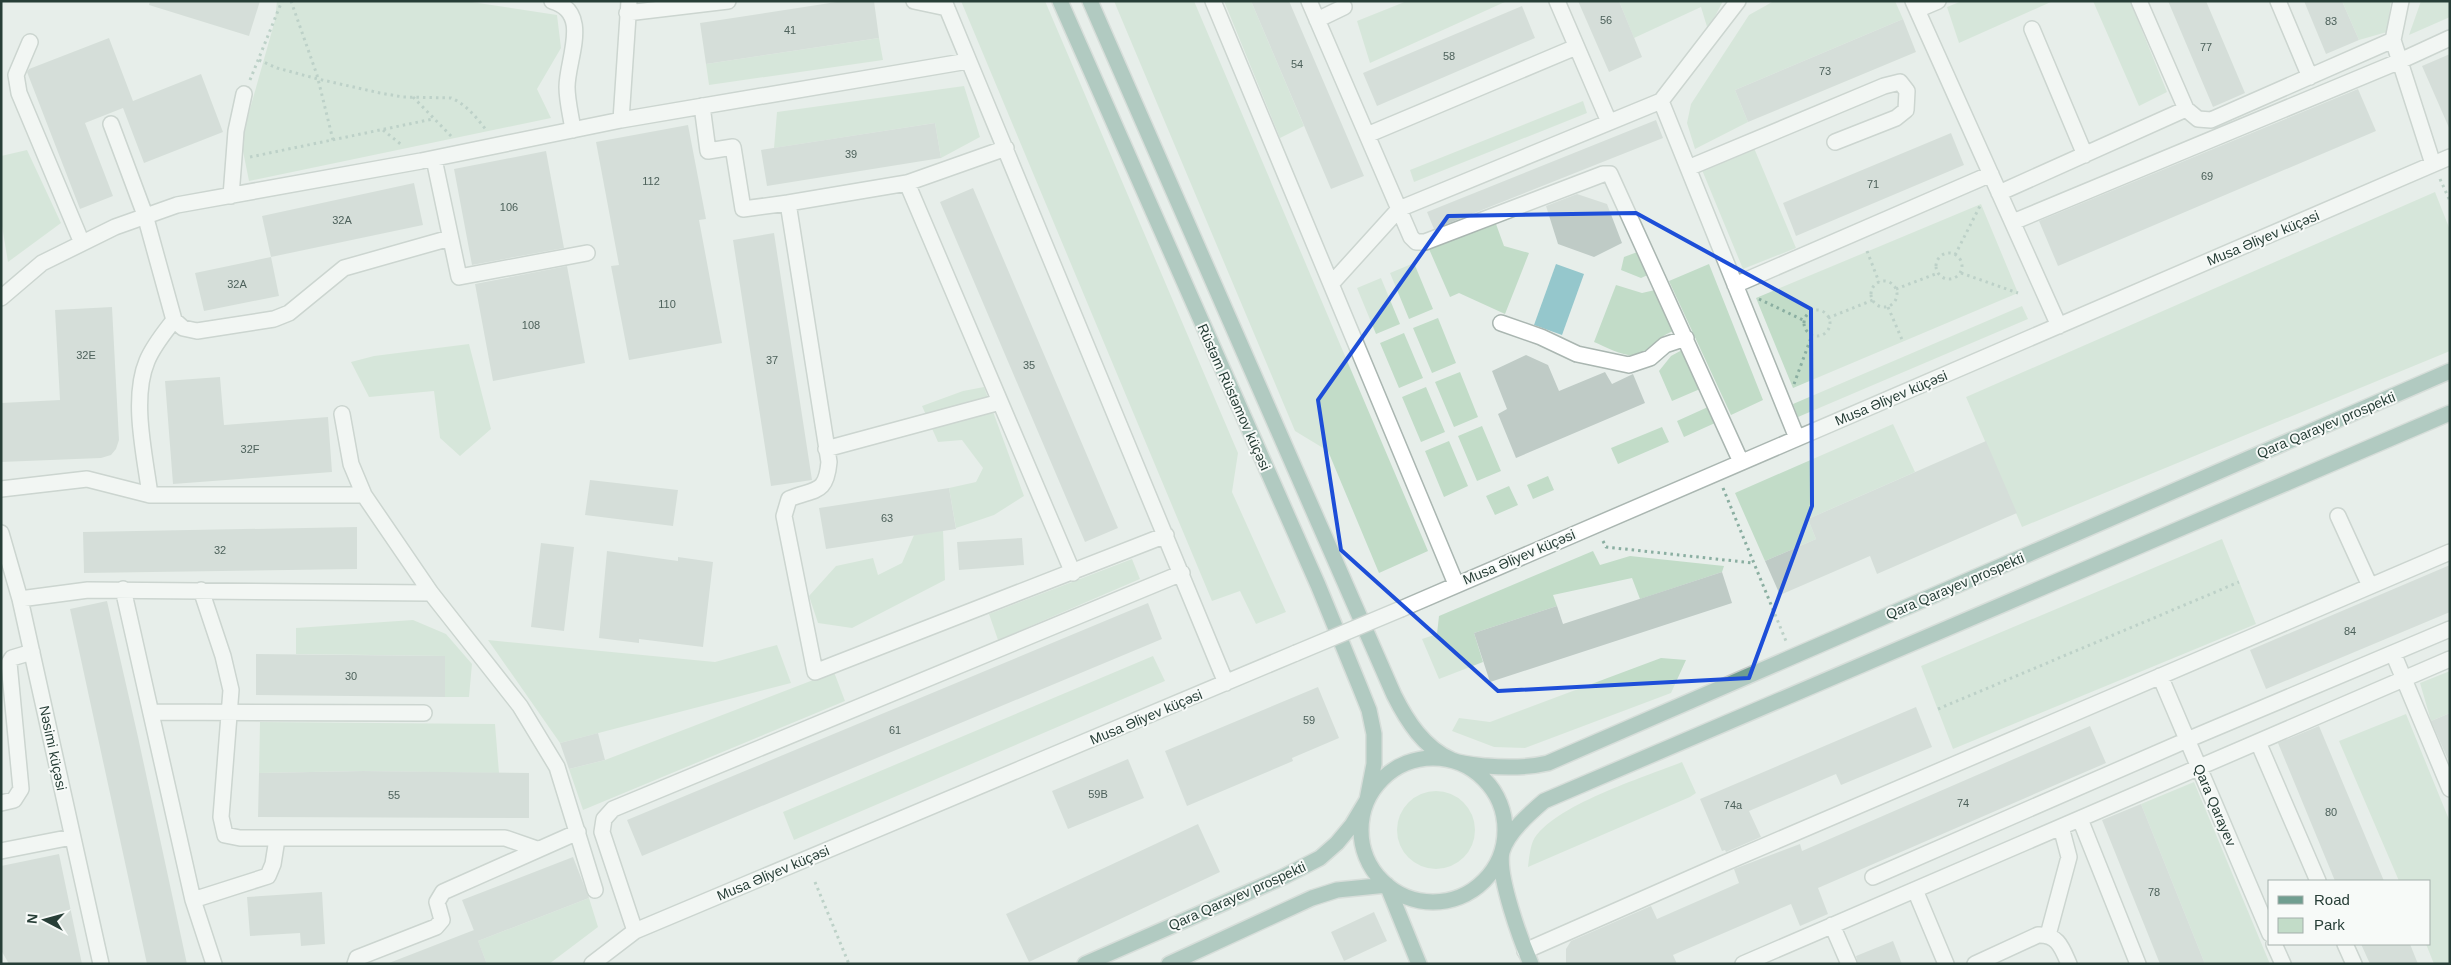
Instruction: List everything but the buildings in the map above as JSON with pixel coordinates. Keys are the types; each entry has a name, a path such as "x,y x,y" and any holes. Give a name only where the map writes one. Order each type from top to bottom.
{"main road":[{"name":"Rüstəm Rüstəmov küçəsi","path":"1060,1 1360,684 1369,710 1374,734 1374,764 1367,800"},
{"name":"Rüstəm Rüstəmov küçəsi","path":"1090,1 1394,695 1416,731 1432,747 1453,761"},
{"name":"Qara Qarayev prospekti","path":"1453,761 1505,768 1528,768 1548,763 2450,371"},
{"path":"1528,957 1504,882 1502,852 1505,829 1502,807 1491,787 1475,771 1453,761 1427,758 1403,765 1382,779 1367,800 1361,824 1362,844 1369,863 1387,885 1405,897 1424,902 1444,902 1464,896 1480,885 1494,870 1502,852 1515,829 1528,814 1544,801 2450,413"},
{"name":"Qara Qarayev prospekti","path":"1085,964 1301,869 1320,858 1337,843 1367,800"},
{"path":"1169,964 1312,898 1337,890 1387,885"},
{"path":"1387,885 1419,964"}],"street":[{"path":"552,1 560,4 574,19 574,51 567,85 573,130"},
{"path":"622,120 628,7 728,1"},
{"path":"914,1 945,5 1006,148 1226,683"},
{"path":"1213,1 1456,584"},
{"path":"1309,1 1411,237 1416,242 1425,242 1603,174 1610,174 1741,462"},
{"path":"1557,1 1609,122"},
{"path":"1332,283 1399,209 1661,101 1738,1"},
{"path":"1938,1 1915,6 2059,326"},
{"path":"2139,1 2186,109 2198,119 2211,120 2393,40"},
{"path":"2278,1 2310,77"},
{"path":"2401,1 2393,40 2433,164"},
{"path":"1317,20 1344,7"},
{"path":"2032,29 2085,155"},
{"path":"2012,222 2400,61 2450,38"},
{"path":"30,42 16,75 19,93 82,243"},
{"path":"1367,135 1576,47"},
{"path":"1,298 42,263 145,215 177,205 434,159 622,120 968,61"},
{"path":"1688,168 1884,86 1900,82 1907,91 1906,110 1896,118 1835,142"},
{"path":"231,196 236,131 244,94"},
{"path":"1661,101 1797,438"},
{"path":"702,106 708,151 733,147 743,209 907,183 1006,148"},
{"path":"2000,194 2186,109"},
{"path":"111,124 145,215 174,320 183,328 197,331 274,319 289,313 344,268 450,238"},
{"name":"Musa Əliyev küçəsi","path":"592,964 635,931 1226,683 2450,157"},
{"path":"434,159 459,277 587,253"},
{"path":"1735,285 1991,174"},
{"path":"907,183 1073,572"},
{"path":"788,203 829,462 827,480 820,489 788,499 784,516 815,672 1166,535"},
{"path":"150,495 140,414 141,386 146,363 154,347 174,320"},
{"path":"1501,322 1541,337 1577,354 1629,365 1650,358 1665,346 1686,338"},
{"path":"826,449 1000,402"},
{"path":"342,414 351,464 364,495 431,593 520,706 557,767 595,890"},
{"path":"1,489 87,479 150,495 364,495"},
{"path":"2338,516 2370,586"},
{"name":"Nəsimi küçəsi","path":"1,533 20,599 101,964"},
{"path":"1528,957 2160,676 2450,552"},
{"path":"635,931 602,832 604,819 613,809 1182,573"},
{"path":"20,599 88,590 123,589 431,593"},
{"path":"123,589 193,900 214,964"},
{"path":"201,590 231,690 221,817 225,835 240,838 505,838 537,849"},
{"path":"1873,877 2187,740 2450,629"},
{"path":"1,802 14,800 21,789 9,663 12,658 32,652"},
{"path":"2392,653 2450,789"},
{"path":"1743,964 2450,659"},
{"name":"Qara Qarayev","path":"2160,676 2268,929"},
{"path":"151,712 230,714 424,713"},
{"path":"2258,742 2318,880"},
{"path":"2080,819 2138,964"},
{"path":"2048,934 2069,857 2061,827"},
{"path":"355,964 357,958 436,927 442,920 437,902 443,892 578,832"},
{"path":"1,850 72,838"},
{"path":"193,900 268,876 273,864 277,838"},
{"path":"1915,890 1946,964"},
{"path":"1832,925 1849,964"},
{"path":"1975,964 2038,935 2048,934 2060,942 2069,964"},
{"path":"2274,945 2282,964"},
{"path":"2345,945 2354,964"}],"path":[{"path":"244,94 282,1"},
{"path":"290,1 318,79 333,140"},
{"path":"259,60 277,68 380,93 414,98 443,97 457,100 475,116 497,145"},
{"path":"233,161 433,119 414,98"},
{"path":"2433,164 2450,201"},
{"path":"1955,255 1981,204"},
{"path":"1867,251 1879,282"},
{"path":"1950,253 1955,255 1963,264 1961,273 1954,279 1945,279 1938,273 1936,264 1941,256 1950,253"},
{"path":"1896,288 1938,273"},
{"path":"1961,273 2018,294"},
{"path":"1884,281 1893,284 1896,288 1896,301 1888,307 1879,306 1873,300 1871,292 1879,282 1884,281"},
{"path":"1735,285 1803,320"},
{"path":"1828,318 1873,300"},
{"path":"1888,307 1903,342"},
{"path":"1817,310 1826,313 1830,321 1828,330 1821,336 1812,335 1805,329 1803,320 1808,312 1817,310"},
{"path":"1786,412 1812,335"},
{"path":"1717,473 1792,656"},
{"path":"1594,525 1606,547 1753,563"},
{"path":"1938,709 2239,582"},
{"path":"815,882 849,964"}],"highlighted area":[{"path":"1636,213 1811,309 1812,506 1749,678 1498,691 1341,550 1318,400 1448,216"}],"green space":[{"path":"277,1 465,1 557,15 561,48 537,89 551,118 249,181 241,141 275,20"},
{"path":"961,1 1045,1 1238,453 1232,492 1286,612 1256,624 1240,591 1212,601"},
{"path":"1114,1 1194,1 1428,551 1379,573 1328,451 1295,431"},
{"path":"1224,1 1251,1 1304,126 1280,138"},
{"path":"1407,1 1507,1 1370,63 1357,21"},
{"path":"1619,1 1723,1 1708,30 1701,7 1634,38"},
{"path":"1774,1 1895,1 1903,19 1735,90 1748,122 1695,149 1687,123 1691,104 1749,15"},
{"path":"1962,1 2053,1 1959,43 1947,7"},
{"path":"2093,1 2130,1 2167,92 2139,106"},
{"path":"2342,1 2391,1 2387,32 2359,40"},
{"path":"2421,1 2450,1 2450,17 2409,35"},
{"path":"879,38 883,60 709,85 706,64"},
{"path":"964,86 980,137 941,158 935,123 774,148 777,112"},
{"path":"1583,101 1587,113 1414,182 1410,170"},
{"path":"1754,148 1796,248 1743,269 1702,170"},
{"path":"27,150 61,223 8,262 1,220 1,156"},
{"path":"2435,192 2450,230 2450,351 2022,527 1966,397"},
{"path":"1981,204 2018,293 1793,388 1756,298"},
{"path":"1496,224 1504,246 1529,253 1505,314 1459,293 1450,297 1429,249"},
{"path":"1640,251 1650,274 1641,278 1621,270 1624,257"},
{"path":"1414,263 1433,309 1409,319 1390,273"},
{"path":"1709,264 1763,400 1731,415 1669,281"},
{"path":"1381,278 1400,324 1376,334 1357,288"},
{"path":"1616,285 1642,293 1655,290 1673,331 1643,354 1637,356 1629,355 1594,342"},
{"path":"2022,306 2028,319 1798,417 1793,404"},
{"path":"1438,318 1456,363 1432,373 1413,328"},
{"path":"1404,333 1423,378 1399,388 1380,343"},
{"path":"469,344 491,429 460,456 440,438 434,391 369,397 351,362 374,356"},
{"path":"1682,350 1700,389 1672,401 1659,371 1671,356"},
{"path":"1460,372 1478,417 1454,427 1435,382"},
{"path":"984,387 1024,496 994,515 956,528 949,488 976,482 983,468 962,440 938,442 922,406 963,391"},
{"path":"1426,387 1445,432 1421,442 1402,397"},
{"path":"1708,407 1715,423 1684,437 1677,421"},
{"path":"1893,424 1915,472 1808,519 1816,539 1765,561 1735,493"},
{"path":"1482,426 1501,471 1477,481 1458,436"},
{"path":"1662,427 1669,442 1618,464 1611,448"},
{"path":"1449,441 1468,486 1444,497 1425,451"},
{"path":"1548,476 1554,490 1533,499 1527,485"},
{"path":"1509,486 1518,505 1495,515 1486,496"},
{"path":"943,530 945,580 852,628 818,623 809,596 836,566 873,558 878,575 902,563 914,535"},
{"path":"2222,539 2256,624 1953,749 1921,666"},
{"path":"1593,551 1600,565 1630,556 1724,566 1722,572 1640,599 1632,578 1553,595 1557,606 1474,633 1483,662 1439,679 1422,639 1437,634 1439,616"},
{"path":"1132,559 1140,579 998,640 989,614"},
{"path":"413,620 446,634 472,664 469,697 445,697 445,656 296,654 296,628"},
{"path":"488,640 715,662 777,645 791,683 560,743"},
{"path":"1153,656 1165,681 794,840 783,812"},
{"path":"1661,658 1686,660 1671,693 1525,748 1494,747 1452,731 1459,718 1490,722"},
{"path":"2450,671 2450,713 2431,721 2420,683"},
{"path":"834,672 845,701 583,810 569,769 605,760"},
{"path":"2406,714 2450,822 2450,964 2434,964 2426,945 2431,945 2431,880 2399,880 2339,741"},
{"path":"260,722 495,724 499,773 363,771 259,773"},
{"path":"1682,762 1696,793 1528,867 1533,841 1543,828 1559,816 1600,794"},
{"path":"2194,782 2270,964 2205,964 2141,804"},
{"path":"1436,791 1451,794 1463,803 1472,815 1475,830 1472,845 1463,857 1451,866 1436,869 1421,866 1409,857 1400,845 1397,830 1400,815 1409,803 1421,794"},
{"path":"589,898 598,927 549,964 487,964 478,941"}],"water":[{"path":"1556,264 1584,274 1562,335 1534,325"}]}
